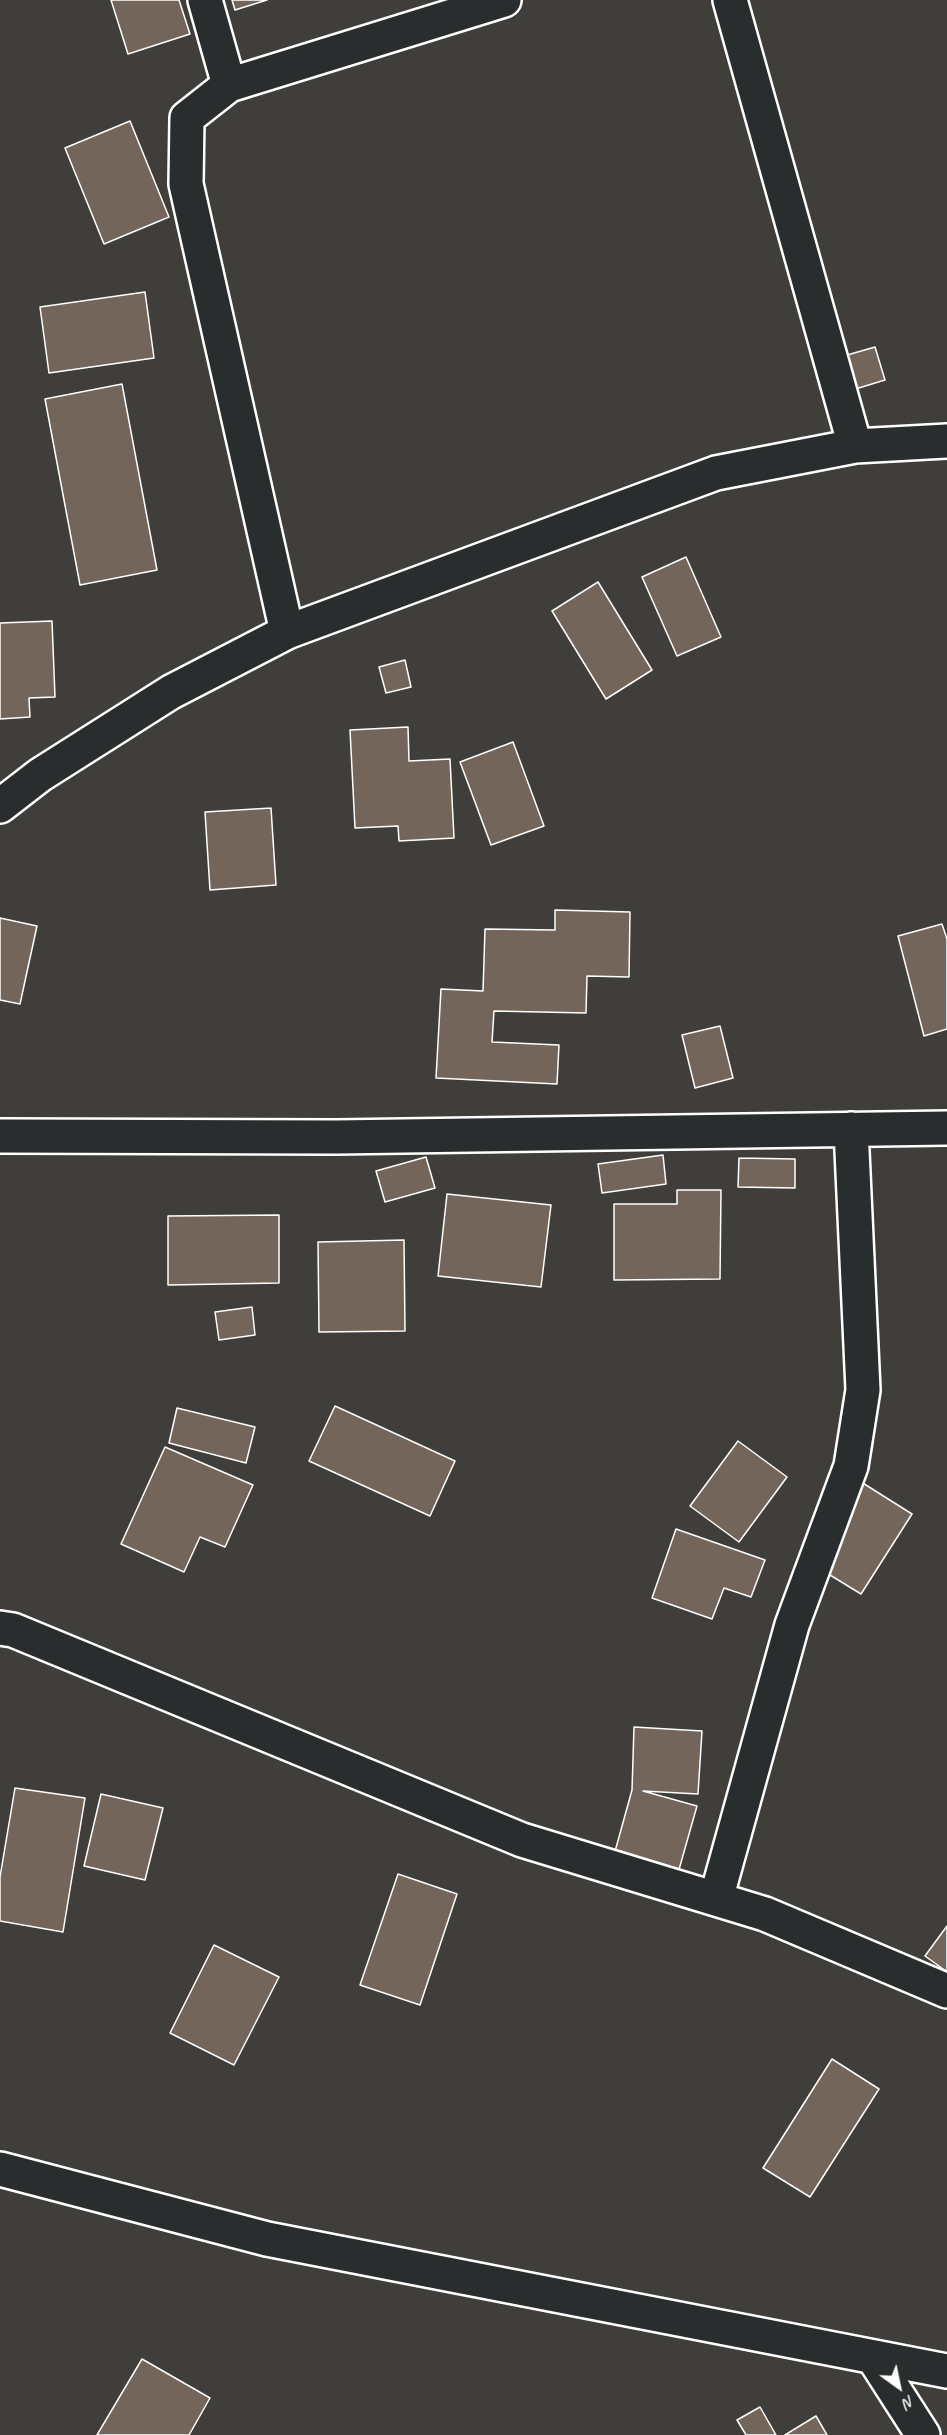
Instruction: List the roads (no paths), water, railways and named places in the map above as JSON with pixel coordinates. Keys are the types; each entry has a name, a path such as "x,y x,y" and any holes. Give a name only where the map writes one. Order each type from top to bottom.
{"street":[{"path":"205,0 229,85"},
{"path":"288,632 186,184 187,118 229,85 504,0"},
{"path":"730,0 855,446"},
{"path":"0,806 40,775 171,692 288,632 716,473 855,446 947,441"},
{"path":"0,1136 336,1137 947,1128"},
{"path":"716,1899 792,1625 851,1466 863,1390 851,1130"},
{"path":"0,1628 13,1630 522,1840 765,1914 947,1991"},
{"path":"0,2169 267,2239 947,2371"},
{"path":"873,2357 923,2435"}]}
